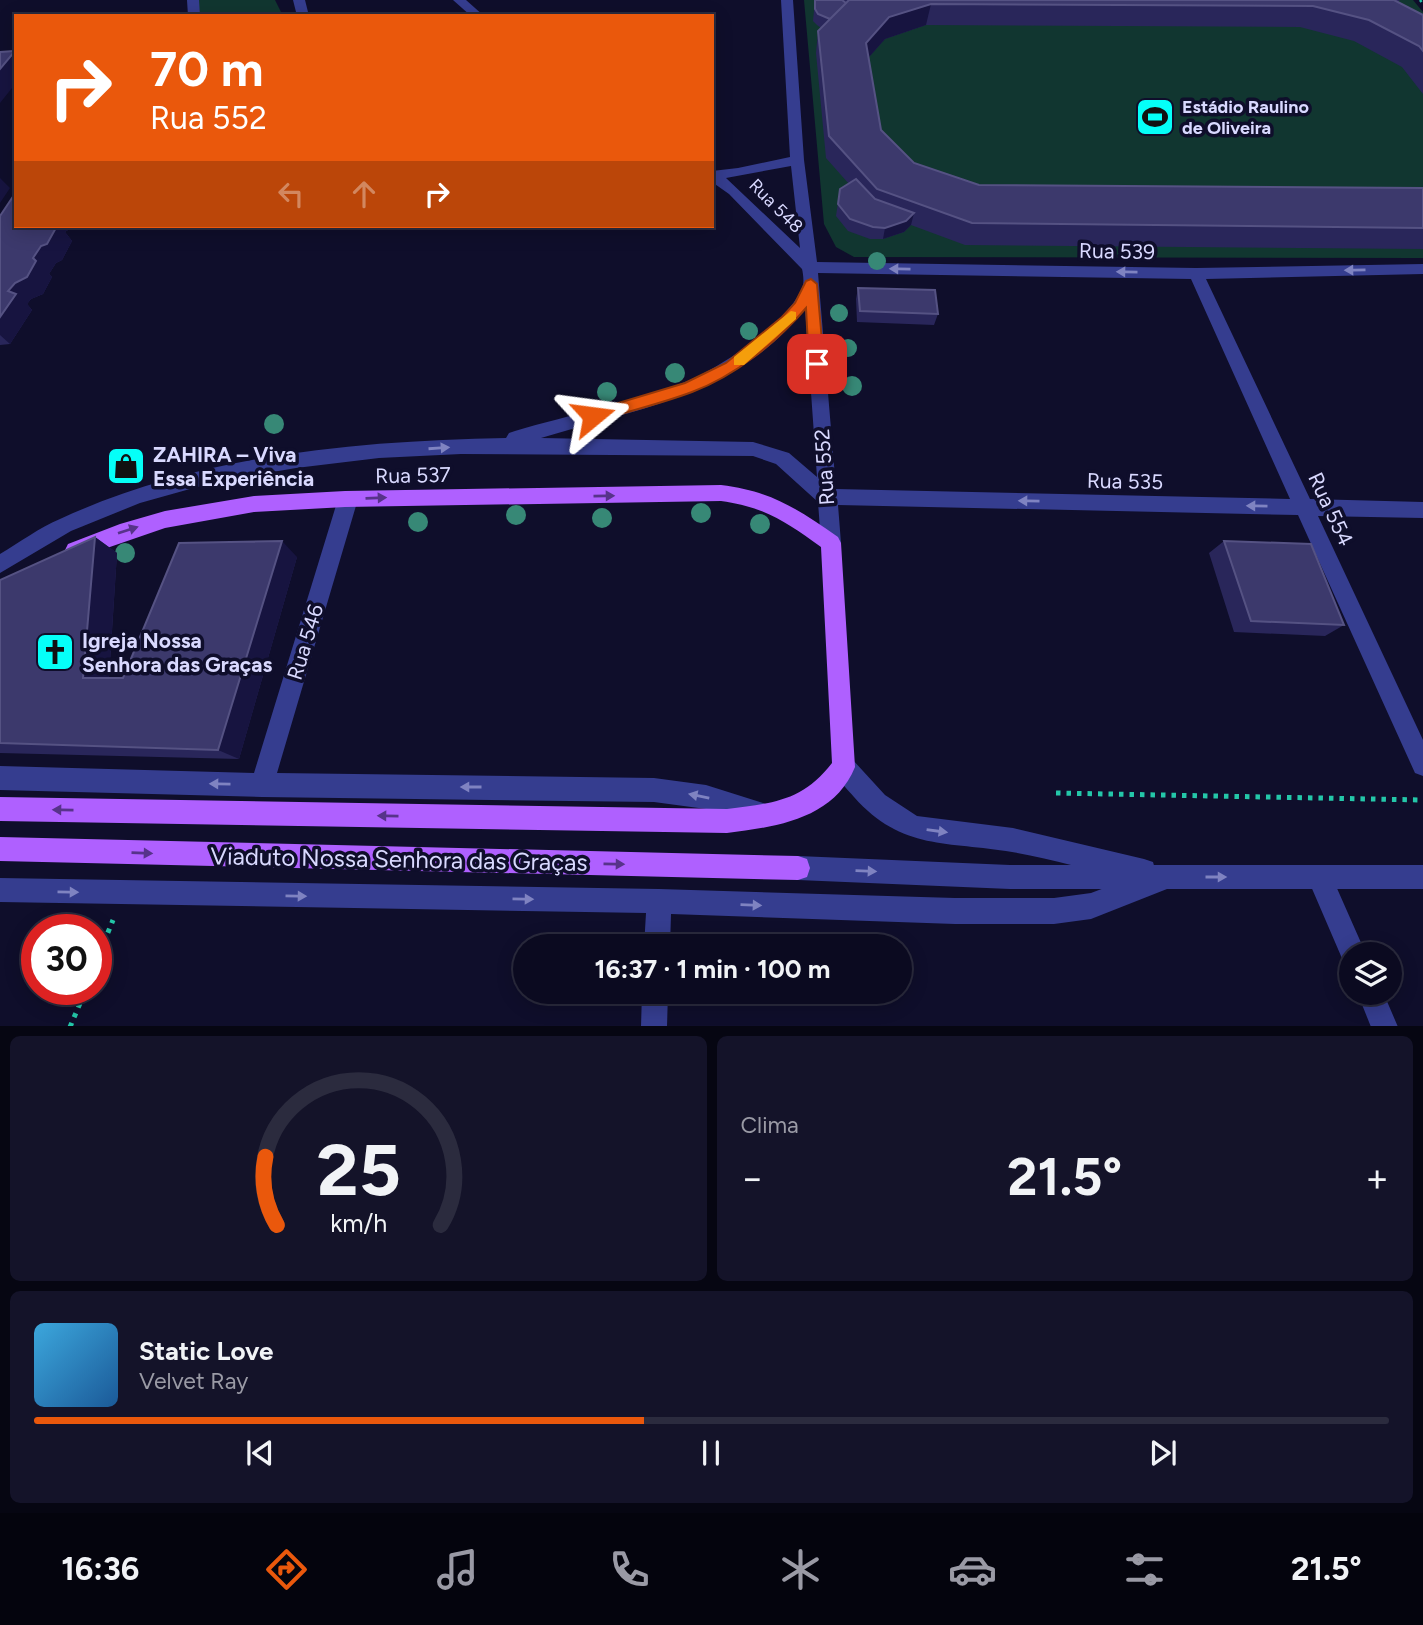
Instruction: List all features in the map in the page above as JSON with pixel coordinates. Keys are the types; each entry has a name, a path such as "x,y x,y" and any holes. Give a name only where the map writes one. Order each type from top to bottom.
{"main road":[{"name":"Rua 537","path":"60,557 120,532 197,511 246,503 348,499 730,494 752,497 779,506 831,543"},
{"name":"Rua 552","path":"831,543 844,767"},
{"name":"Viaduto Nossa Senhora das Graças","path":"0,809 727,821 799,809 827,790 844,767"},
{"name":"Viaduto Nossa Senhora das Graças","path":"0,849 798,868"}],"street":[{"path":"459,0 476,14"},
{"name":"Rua 552","path":"787,0 797,160 810,275 831,543"},
{"name":"Rua 548","path":"714,175 738,173 797,160"},
{"name":"Rua 548","path":"714,176 734,191 810,275"},
{"name":"Rua 539","path":"810,275 1421,272"},
{"name":"Rua 554","path":"1196,274 1423,765"},
{"name":"Rua 537","path":"497,443 664,395 709,378 731,366 767,339 801,305 810,275"},
{"name":"Rua 537","path":"0,564 81,516 124,499 199,480 334,457 497,443 753,449 782,458 826,497"},
{"name":"Rua 535","path":"826,497 1423,510"},
{"name":"Rua 546","path":"262,785 348,499"},
{"path":"844,767 872,802 887,814 917,828 1036,844 1166,876"},
{"path":"0,778 262,785 654,790 706,797 764,816"},
{"path":"798,868 1010,877 1423,877"},
{"path":"0,890 659,901 954,911 1054,911 1091,906 1166,876"},
{"path":"1319,877 1348,942"},
{"path":"658,934 659,901"},
{"path":"654,1026 655,1004"},
{"path":"1376,1005 1385,1026"}],"path":[{"path":"1056,793 1423,800"},
{"path":"112,923 124,893"},
{"path":"70,1026 79,1005"}],"green space":[{"path":"195,0 275,0 282,14 198,14"},
{"path":"804,0 1413,0 1423,12 1423,258 854,257 836,247 824,224"}],"building":[{"path":"815,0 842,0 846,3 830,19 818,14"},
{"path":"849,0 1394,0 1423,15 1423,51 1419,46 1369,20 1313,6 931,4 889,17 866,43 881,130 914,163 979,185 1423,188 1423,228 972,223 877,189 829,136 818,31"},
{"path":"14,51 0,69 0,52"},
{"path":"856,179 875,199 914,213 906,221 885,228 850,219 838,204 840,189"},
{"path":"14,195 14,228 56,228 47,244 41,246 33,258 36,261 27,277 15,283 8,291 16,294 0,317 0,216"},
{"path":"858,288 935,290 938,314 860,311"},
{"name":"Igreja Nossa Senhora das Graças","path":"95,537 83,678 123,678 179,543 282,541 218,750 0,743 0,580"},
{"path":"1224,541 1311,544 1344,625 1251,621"}],"slow traffic":[{"path":"739,361 791,316"}],"place":[{"name":"Estádio Raulino de Oliveira","path":"1155,117"},
{"name":"ZAHIRA – Viva Essa Experiência","path":"126,466"},
{"name":"Igreja Nossa Senhora das Graças","path":"55,652"}],"route":[{"path":"593,416 690,387 731,366 787,320 801,305 811,284 817,364"}]}
